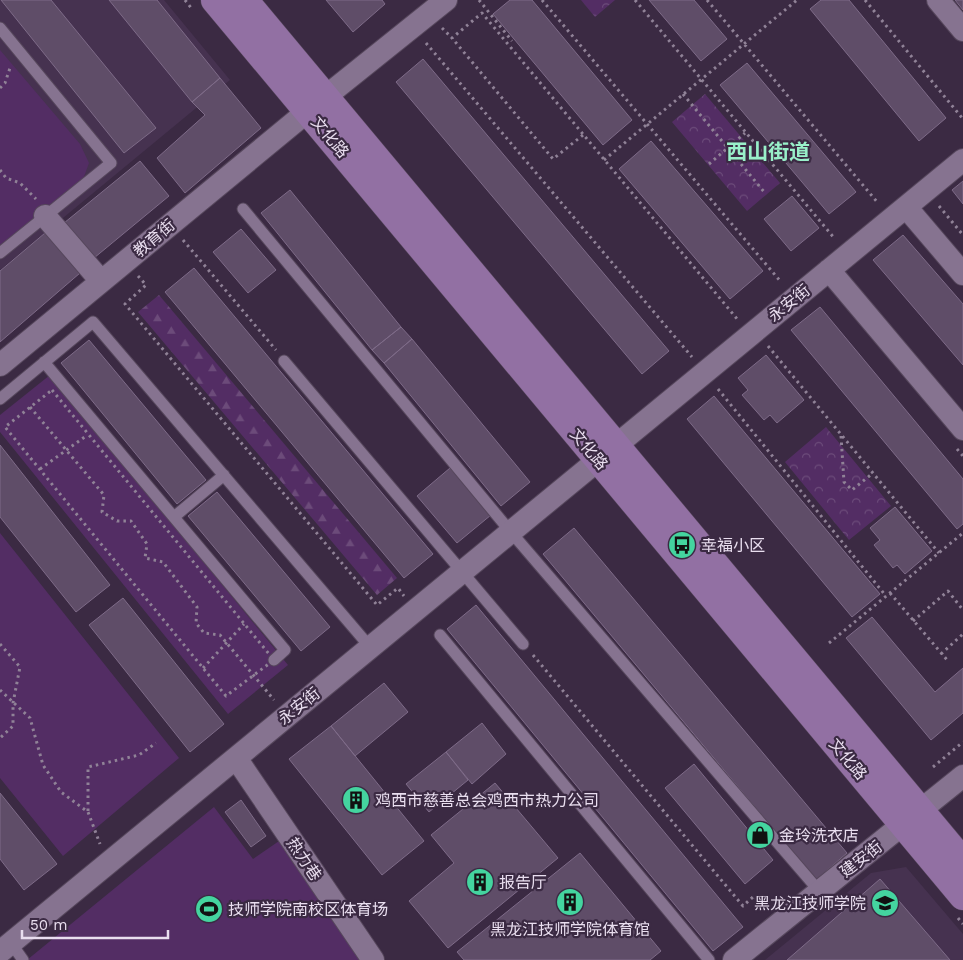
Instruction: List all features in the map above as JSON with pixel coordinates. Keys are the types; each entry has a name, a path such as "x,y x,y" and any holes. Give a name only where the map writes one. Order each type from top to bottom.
{"main road":[{"name":"文化路","path":"215,0 316,104 912,818 963,896"},
{"name":"文化路","path":"244,0 316,104"},
{"name":"文化路","path":"912,818 963,862"}],"street":[{"path":"938,0 963,30"},
{"name":"教育街","path":"0,365 412,27 435,3"},
{"name":"永安街","path":"11,952 107,864 963,160"},
{"path":"899,213 963,274"},
{"path":"47,215 101,281"},
{"path":"829,270 963,429"},
{"name":"热力巷","path":"236,758 373,960"},
{"name":"建安街","path":"734,960 963,776"}],"lane":[{"path":"0,28 111,162 0,253"},
{"path":"243,209 510,531 820,892"},
{"path":"0,399 93,322 370,647"},
{"path":"284,361 524,644"},
{"path":"44,362 285,650 274,660"},
{"path":"174,517 224,475"},
{"path":"440,635 709,960"}],"path":[{"path":"479,0 512,41"},
{"path":"542,0 794,298"},
{"path":"635,0 700,80 848,254"},
{"path":"707,0 899,213"},
{"path":"604,160 798,0"},
{"path":"865,0 963,118"},
{"path":"583,136 553,159 452,38 482,13 583,136 841,435 939,553"},
{"path":"412,27 704,372"},
{"path":"0,88 5,83 17,48"},
{"path":"683,94 765,193"},
{"path":"709,164 745,133"},
{"path":"0,170 6,178 20,183 47,215"},
{"path":"926,191 963,235"},
{"path":"170,224 284,361"},
{"path":"126,261 146,285 125,304 377,605 398,588"},
{"path":"52,390 88,434 274,660 226,696 5,427 52,390"},
{"path":"30,407 104,495 102,512 117,520 131,521 147,544 145,558 163,562 197,607 196,623 204,633 220,635 287,716"},
{"path":"733,408 886,596"},
{"path":"40,470 88,434"},
{"path":"841,435 844,482 852,490 873,473"},
{"path":"829,643 963,533"},
{"path":"913,621 948,591 963,610"},
{"path":"890,593 948,661"},
{"path":"203,668 244,624"},
{"path":"941,654 963,634"},
{"path":"0,644 20,667 13,703 13,726 0,738"},
{"path":"524,644 743,906 754,896 778,925"},
{"path":"0,690 30,718 43,765 61,792 88,812"},
{"path":"933,767 963,742"},
{"path":"107,864 88,812 88,767 139,755 156,743"}],"shaded area":[{"path":"0,0 164,0 230,80 0,270"},
{"name":"黑龙江技师学院","path":"906,867 963,934 963,960 765,960 871,873"}],"green space":[{"path":"581,0 615,0 595,17"},
{"path":"0,50 80,144 89,163 82,182 0,245"},
{"path":"705,94 780,183 747,211 672,122"},
{"path":"159,295 397,578 377,595 138,312"},
{"path":"50,375 288,665 228,714 0,432 0,415"},
{"path":"826,427 891,506 849,540 785,462"},
{"path":"0,533 179,758 63,856 0,778"},
{"name":"技师学院南校区体育场","path":"214,807 253,859 282,839 365,960 27,960"}],"building":[{"path":"1,0 51,0 156,128 124,153"},
{"path":"109,0 157,0 220,78 192,102"},
{"path":"326,0 382,0 385,4 353,32"},
{"path":"510,0 532,0 632,120 603,145 493,14"},
{"path":"649,0 694,0 727,39 701,61"},
{"path":"821,0 849,0 946,118 919,141 810,9"},
{"path":"955,0 963,0 963,10"},
{"path":"423,59 669,351 642,374 396,82"},
{"path":"747,63 856,192 829,214 720,85"},
{"path":"220,78 261,128 185,193 157,158 205,115 192,102"},
{"path":"651,141 763,271 730,299 619,169"},
{"path":"140,161 169,196 94,258 64,223"},
{"path":"963,181 963,204 952,190"},
{"path":"290,190 401,327 372,350 261,213"},
{"path":"792,196 819,228 791,251 764,219"},
{"path":"241,229 276,270 248,293 213,252"},
{"path":"45,233 80,273 0,342 0,271"},
{"path":"903,235 963,304 963,365 873,260"},
{"path":"194,268 433,554 404,578 165,292"},
{"path":"820,307 963,479 963,524 957,529 791,330"},
{"path":"401,327 412,339 384,363 372,350"},
{"path":"412,339 530,482 501,506 384,363"},
{"path":"89,340 206,480 177,504 61,363"},
{"path":"766,355 804,400 777,423 770,415 764,420 742,395 748,390 738,378"},
{"path":"714,396 880,594 852,617 687,419"},
{"path":"0,445 110,585 76,612 0,517"},
{"path":"450,468 491,515 457,543 417,496"},
{"path":"217,492 330,627 301,651 188,516"},
{"path":"895,507 932,551 905,574 897,565 893,568 874,545 880,540 870,528"},
{"path":"574,528 847,853 816,880 543,554"},
{"path":"123,598 224,724 190,752 89,625"},
{"path":"476,605 743,927 713,951 447,629"},
{"path":"872,617 935,692 963,668 963,713 931,740 846,638"},
{"path":"384,683 408,712 355,756 331,726"},
{"path":"482,723 506,754 472,784 446,752"},
{"name":"鸡西市慈善总会鸡西市热力公司","path":"331,726 424,841 382,875 289,759"},
{"path":"446,752 468,780 429,812 406,784"},
{"path":"694,764 773,860 745,884 665,788"},
{"name":"报告厅","path":"495,783 558,858 448,948 409,901 454,863 431,835"},
{"path":"0,793 57,864 24,890 0,859"},
{"path":"241,800 266,836 251,847 225,812"},
{"name":"黑龙江技师学院体育馆","path":"580,853 661,951 650,960 464,960 457,952"},
{"path":"880,879 950,960 787,960"}],"place":[{"name":"幸福小区","path":"682,545"},
{"name":"鸡西市慈善总会鸡西市热力公司","path":"356,800"},
{"name":"金玲洗衣店","path":"760,835"},
{"name":"报告厅","path":"480,882"},
{"name":"黑龙江技师学院体育馆","path":"570,902"},
{"name":"黑龙江技师学院","path":"885,903"},
{"name":"技师学院南校区体育场","path":"209,909"}],"district":[{"name":"西山街道","path":"768,151"}]}
